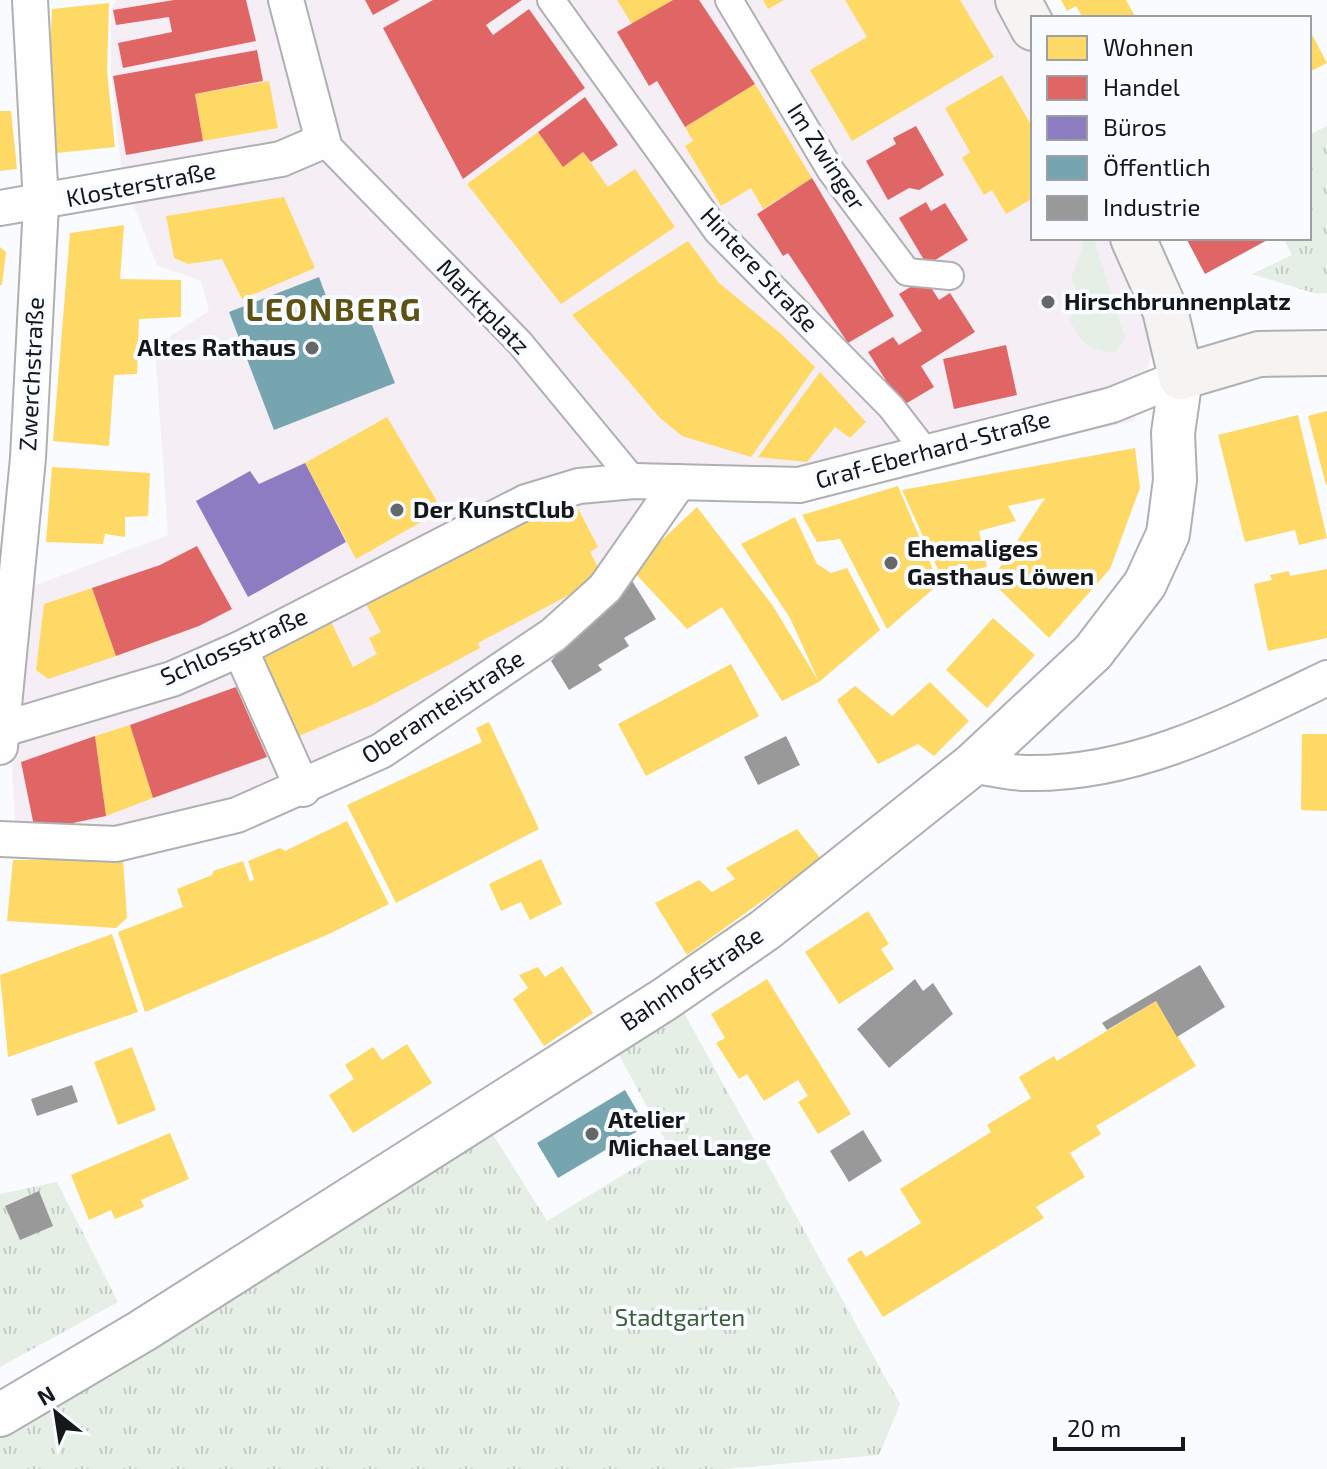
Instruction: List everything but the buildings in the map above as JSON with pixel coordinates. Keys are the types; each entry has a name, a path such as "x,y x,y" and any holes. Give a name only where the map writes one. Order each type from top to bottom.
{"main road":[{"path":"1018,0 1031,24"},
{"path":"1134,240 1165,310 1181,377 1259,354 1327,353"}],"street":[{"name":"Zwerchstraße","path":"0,736 28,458 41,204 30,0"},
{"name":"Marktplatz","path":"286,0 323,141 520,343 634,481"},
{"name":"Hintere Straße","path":"551,0 717,231 891,407 925,451"},
{"name":"Im Zwinger","path":"729,0 831,171 907,272 950,276"},
{"name":"Klosterstraße","path":"0,208 41,204 281,159 323,141"},
{"name":"Graf-Eberhard-Straße","path":"679,482 799,485 925,451 1058,408 1112,405 1181,377"},
{"name":"Bahnhofstraße","path":"0,1415 142,1331 665,999 765,930 972,765 1093,652 1145,584 1168,534 1175,480 1173,433 1181,377"},
{"path":"634,481 679,482"},
{"name":"Schlossstraße","path":"0,736 172,679 240,649 526,502 579,486 634,481"},
{"name":"Oberamteistraße","path":"0,839 116,844 237,815 303,789 381,751 553,635 605,588 679,482"},
{"path":"240,649 303,789"},
{"path":"972,765 1026,773 1103,766 1163,753 1327,678"}],"shaded area":[{"path":"117,0 1020,0 1031,19 1031,240 1157,240 1174,269 1134,421 829,490 712,469 504,693 218,808 17,851 2,598 168,535 155,346 209,311 201,281 157,265 122,176 111,73 111,9"}],"green space":[{"path":"1327,126 1327,293 1317,294 1252,274 1292,255 1284,240 1311,240 1311,134"},
{"path":"1085,240 1094,240 1125,337 1116,352 1093,348 1078,334 1070,320 1077,299 1071,279"},
{"name":"Stadtgarten","path":"684,1013 900,1404 879,1455 725,1469 0,1469 0,1415 482,1117 547,1221 669,1147 618,1053"},
{"path":"57,1182 118,1302 0,1367 0,1194"}],"place":[{"name":"Hirschbrunnenplatz","path":"1048,302"},
{"name":"Altes Rathaus","path":"312,348"},
{"name":"Der KunstClub","path":"397,510"},
{"name":"Ehemaliges Gasthaus Löwen","path":"891,563"},
{"name":"Atelier Michael Lange","path":"592,1134"}],"district":[{"name":"LEONBERG","path":"334,310"}]}
